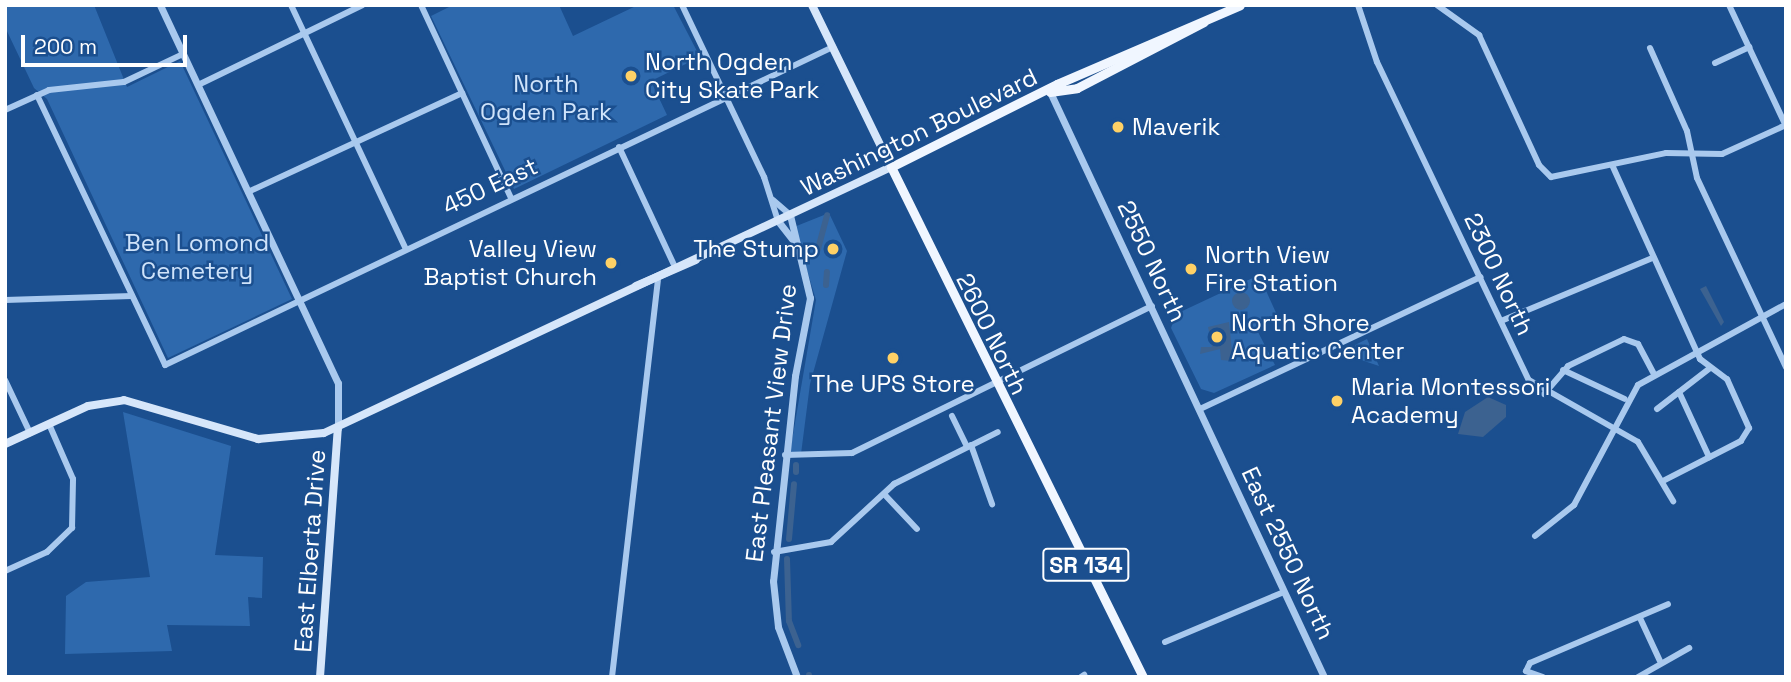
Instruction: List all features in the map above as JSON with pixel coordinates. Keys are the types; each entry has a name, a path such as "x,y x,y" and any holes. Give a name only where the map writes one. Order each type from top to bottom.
{"main road":[{"name":"2600 North","path":"812,5 996,385 1143,677"},
{"path":"1051,92 1062,94 1106,74 1240,5"},
{"name":"Washington Boulevard","path":"701,257 1143,46 1205,22"},
{"path":"5,444 88,406 124,400 275,441 338,428 636,286 674,265 701,257"},
{"path":"636,286 658,281 701,257"},
{"name":"East Elberta Drive","path":"320,677 338,428"}],"street":[{"path":"160,5 338,383 338,428"},
{"path":"291,5 405,247"},
{"path":"198,85 363,5"},
{"path":"421,5 511,198"},
{"path":"682,5 773,200 778,221 793,239"},
{"name":"2300 North","path":"1358,5 1377,62 1529,380 1544,394 1611,425 1638,442 1673,502"},
{"path":"1437,5 1479,35 1539,165 1551,177 1692,153 1729,152 1786,125 1730,5"},
{"name":"450 East","path":"132,296 165,365 405,247 833,47"},
{"path":"1715,63 1749,47"},
{"path":"1650,48 1659,58 1692,153 1697,178 1786,367"},
{"path":"5,110 37,95 111,86 183,54"},
{"name":"2550 North","path":"1051,92 1217,446"},
{"path":"248,192 462,93"},
{"path":"5,300 132,296 37,95"},
{"path":"619,148 674,265"},
{"path":"1613,167 1695,350 1709,369 1727,379 1748,433 1663,481"},
{"path":"773,200 790,215"},
{"name":"East Pleasant View Drive","path":"790,215 793,239 810,298 785,455 774,552 775,611 797,677"},
{"path":"1500,321 1652,258"},
{"path":"1200,409 1480,277"},
{"path":"612,677 658,281"},
{"path":"1535,536 1574,505 1625,399 1653,372 1786,304"},
{"path":"785,455 852,453 996,385 1152,306"},
{"path":"1544,394 1563,370 1631,339 1653,372"},
{"path":"1657,409 1709,369"},
{"path":"1563,370 1625,399"},
{"path":"5,380 30,433"},
{"path":"1679,392 1709,457"},
{"path":"952,416 969,446 992,505"},
{"path":"5,571 47,552 72,528 77,493 49,424"},
{"path":"774,552 831,542 884,494 998,432"},
{"name":"East 2550 North","path":"1217,446 1324,677"},
{"path":"884,494 917,529"},
{"path":"1165,642 1284,592"},
{"path":"1542,677 1526,671 1530,663 1668,604"},
{"path":"1640,618 1660,661"},
{"path":"1638,677 1660,661 1689,648"}],"green space":[{"name":"Ben Lomond Cemetery","path":"5,5 94,5 127,87 180,61 292,299 168,358 47,99 34,88 5,27"},
{"name":"North Ogden Park","path":"453,5 559,5 573,36 638,5 673,5 700,57 651,81 667,115 514,189 431,16"},
{"path":"829,213 847,251 810,384 801,454 790,452 816,300 794,227"},
{"name":"North Shore Aquatic Center","path":"1259,275 1277,315 1258,332 1275,365 1214,393 1201,389 1171,328 1176,314"},
{"path":"1367,339 1379,366 1361,360 1355,345"},
{"path":"123,412 231,446 215,555 263,557 262,598 248,597 250,626 167,625 172,651 65,654 66,596 86,582 150,577"}],"shaded area":[{"path":"1706,286 1724,322 1721,326 1700,289"},
{"path":"1241,292 1247,295 1250,301 1247,307 1241,310 1235,307 1232,301 1235,295"},
{"path":"1229,322 1233,361 1221,360 1220,349 1200,354 1201,347 1212,347 1208,327"},
{"path":"1488,397 1506,405 1506,417 1483,437 1458,434 1465,412"}],"waterway":[{"path":"818,249 827,215"},
{"path":"826,285 827,272"},
{"path":"796,465 796,472"},
{"path":"789,539 794,484"},
{"path":"787,559 789,621 798,645"}],"place":[{"name":"North Ogden City Skate Park","path":"631,76"},
{"name":"Maverik","path":"1118,127"},
{"name":"The Stump","path":"833,249"},
{"name":"Valley View Baptist Church","path":"611,263"},
{"name":"North View Fire Station","path":"1191,269"},
{"name":"North Shore Aquatic Center","path":"1217,337"},
{"name":"The UPS Store","path":"893,358"},
{"name":"Maria Montessori Academy","path":"1337,401"}]}
